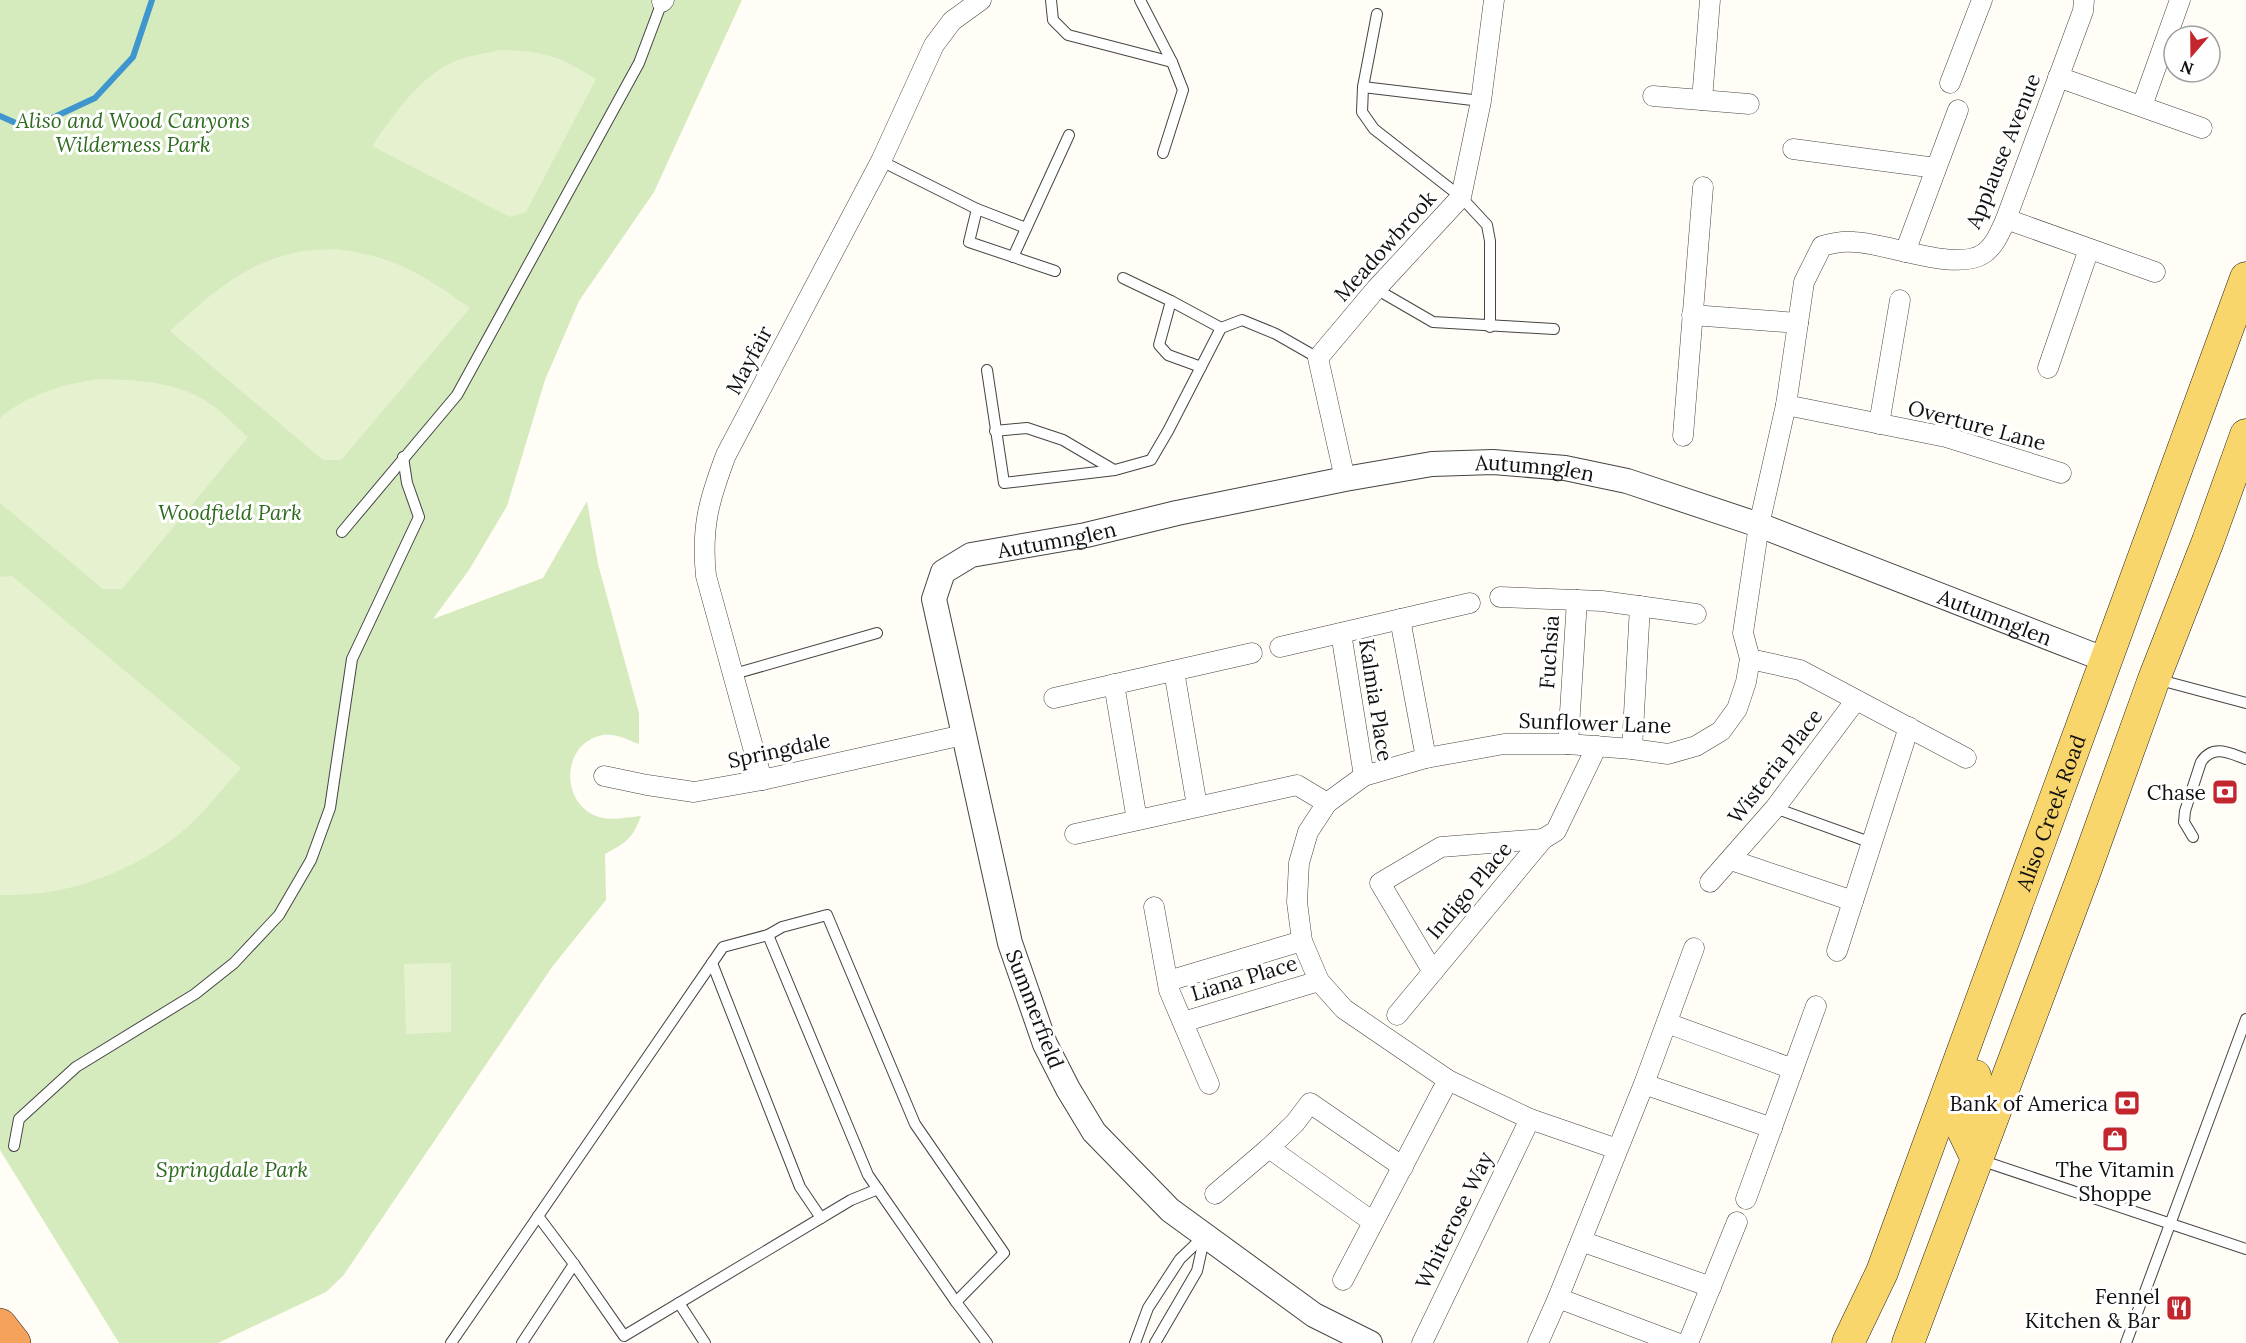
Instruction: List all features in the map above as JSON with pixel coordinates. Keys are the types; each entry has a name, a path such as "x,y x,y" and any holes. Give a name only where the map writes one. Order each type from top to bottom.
{"highway":[{"path":"0,1325 14,1343"}],"main road":[{"name":"Aliso Creek Road","path":"1848,1343 1882,1272 2246,278"},
{"path":"1908,1343 2246,435"},
{"path":"2106,660 2154,679"},
{"path":"1977,1159 1962,1128 1964,1108 1997,1014 1997,996 1988,987"}],"street":[{"name":"Mayfair","path":"762,780 706,576 703,545 707,514 726,455 881,161 934,45 952,21 981,0"},
{"name":"Meadowbrook","path":"1318,358 1376,289 1461,197 1481,100 1494,0"},
{"path":"1702,100 1710,0"},
{"path":"1950,83 1982,0"},
{"path":"2142,106 2180,0"},
{"name":"Applause Avenue","path":"1759,525 1785,405 1804,282 1822,246 1855,242 1961,260 1982,254 1996,241 2006,219 2083,5"},
{"path":"2058,77 2202,128"},
{"path":"1653,96 1749,104"},
{"path":"1905,252 1958,110"},
{"path":"1793,149 1936,168"},
{"path":"1683,436 1703,187"},
{"path":"2006,219 2154,272"},
{"path":"2048,368 2089,249"},
{"name":"Overture Lane","path":"1880,424 1900,300"},
{"path":"1692,315 1798,323"},
{"path":"1318,358 1345,479"},
{"name":"Overture Lane","path":"1785,405 1946,437 2061,473"},
{"name":"Autumnglen","path":"944,572 971,555 1086,535 1178,513 1345,479 1431,464 1494,462 1565,468 1628,481 1759,525 2106,660"},
{"name":"Sunflower Lane","path":"1617,1149 1530,1119 1448,1080 1344,1009 1320,981 1302,941 1297,902 1299,863 1308,832 1327,803 1364,776 1426,758 1504,744 1568,744 1668,754 1696,746 1721,731 1737,709 1746,682 1750,659 1743,633 1759,525"},
{"name":"Summerfield","path":"944,572 934,599 1010,943 1045,1044 1068,1089 1094,1132 1170,1210 1314,1315 1370,1343"},
{"name":"Fuchsia","path":"1500,597 1577,600 1640,606 1696,615"},
{"name":"Fuchsia","path":"1568,744 1577,600"},
{"name":"Kalmia Place","path":"1280,647 1470,603"},
{"path":"1632,749 1640,606"},
{"name":"Kalmia Place","path":"1400,619 1426,758"},
{"name":"Kalmia Place","path":"1341,633 1364,776"},
{"path":"1054,698 1252,653"},
{"name":"Wisteria Place","path":"1750,659 1800,670 1966,758"},
{"path":"1174,671 1197,806"},
{"path":"1114,684 1137,820"},
{"name":"Wisteria Place","path":"1710,882 1775,808 1856,700"},
{"path":"1837,951 1909,727"},
{"name":"Springdale","path":"604,776 694,792 762,780 963,735"},
{"name":"Indigo Place","path":"1397,1015 1543,839 1556,831 1597,746"},
{"path":"1075,834 1297,785 1327,803"},
{"name":"Indigo Place","path":"1433,972 1380,883 1441,847 1543,839"},
{"path":"1731,860 1853,902"},
{"name":"Liana Place","path":"1154,907 1168,981 1209,1084"},
{"name":"Liana Place","path":"1168,981 1302,941"},
{"path":"1538,1343 1644,1084 1694,948"},
{"name":"Liana Place","path":"1183,1022 1320,981"},
{"path":"1746,1199 1816,1006"},
{"path":"1667,1023 1793,1070"},
{"path":"1343,1280 1448,1080"},
{"path":"1644,1084 1772,1128"},
{"path":"1215,1194 1269,1148 1295,1123 1310,1103 1403,1167"},
{"name":"Whiterose Way","path":"1422,1343 1530,1119"},
{"path":"1269,1148 1373,1222"},
{"path":"1688,1343 1737,1222"},
{"path":"1581,1241 1711,1287"},
{"path":"1558,1298 1677,1343"}],"lane":[{"path":"1051,0 1053,20 1068,35 1172,62"},
{"path":"1140,0 1172,62 1183,90 1163,153"},
{"path":"342,532 457,395 639,63 663,1"},
{"path":"1377,14 1363,87 1362,112 1374,129 1461,197 1487,225 1490,241 1490,327"},
{"path":"1363,87 1481,100"},
{"path":"1013,257 1069,135"},
{"path":"881,161 977,209 1026,228"},
{"path":"977,209 969,242 1055,271"},
{"path":"1123,279 1221,328"},
{"path":"1376,289 1433,322 1554,329"},
{"path":"1171,301 1159,345 1168,355 1202,367"},
{"path":"987,370 1004,483 1114,470 1151,460 1221,328 1242,320 1276,334 1318,358"},
{"path":"995,431 1027,428 1063,440 1114,470"},
{"path":"14,1146 19,1119 76,1067 195,994 234,963 279,915 311,860 332,798 352,659 419,517 407,483 403,457"},
{"path":"734,674 877,633"},
{"path":"2154,679 2246,703"},
{"path":"2193,837 2184,822 2185,811 2205,756 2213,751 2221,751 2246,759"},
{"path":"1775,808 1872,843"},
{"path":"452,1343 723,947 827,915 915,1124 1004,1253 956,1302"},
{"path":"768,935 868,1175 987,1343"},
{"path":"712,963 800,1187 821,1218"},
{"path":"2126,1343 2246,1019"},
{"path":"1977,1159 2246,1249"},
{"path":"538,1216 626,1339 679,1303 851,1200 878,1189"},
{"path":"1135,1343 1148,1308 1180,1258 1205,1235"},
{"path":"1155,1343 1197,1271 1205,1235"},
{"path":"522,1343 574,1264"},
{"path":"679,1303 705,1343"}],"green space":[{"path":"0,0 742,0 654,192 579,301 545,380 507,506 469,570 433,619 543,578 587,501 598,564 639,713 639,744 613,735 603,735 589,740 579,749 573,761 570,774 572,788 577,800 586,810 604,818 641,816 638,824 628,840 605,854 606,900 552,967 343,1276 326,1292 218,1343 119,1343 0,1150"},
{"path":"500,50 551,56 596,79 526,212 510,217 372,146 406,100 437,71 461,59"},
{"path":"336,249 376,257 408,269 470,308 341,460 323,460 170,331 231,280 265,262 308,250"},
{"path":"99,379 142,381 184,390 214,407 248,437 122,589 103,589 0,503 0,418 22,402 46,391"},
{"path":"12,576 241,768 187,828 138,861 117,872 72,887 24,895 0,895 0,577"},
{"path":"451,963 451,1032 406,1034 404,964"}],"waterway":[{"path":"0,116 18,124 50,119 95,98 133,57 152,0"}],"place":[{"name":"Chase","path":"2225,792"},
{"name":"Bank of America","path":"2127,1103"},
{"name":"The Vitamin Shoppe","path":"2115,1139"},
{"name":"Fennel Kitchen & Bar","path":"2179,1308"}],"park label":[{"name":"Aliso and Wood Canyons Wilderness Park","path":"133,132"},
{"name":"Woodfield Park","path":"230,512"},
{"name":"Springdale Park","path":"232,1169"}]}
